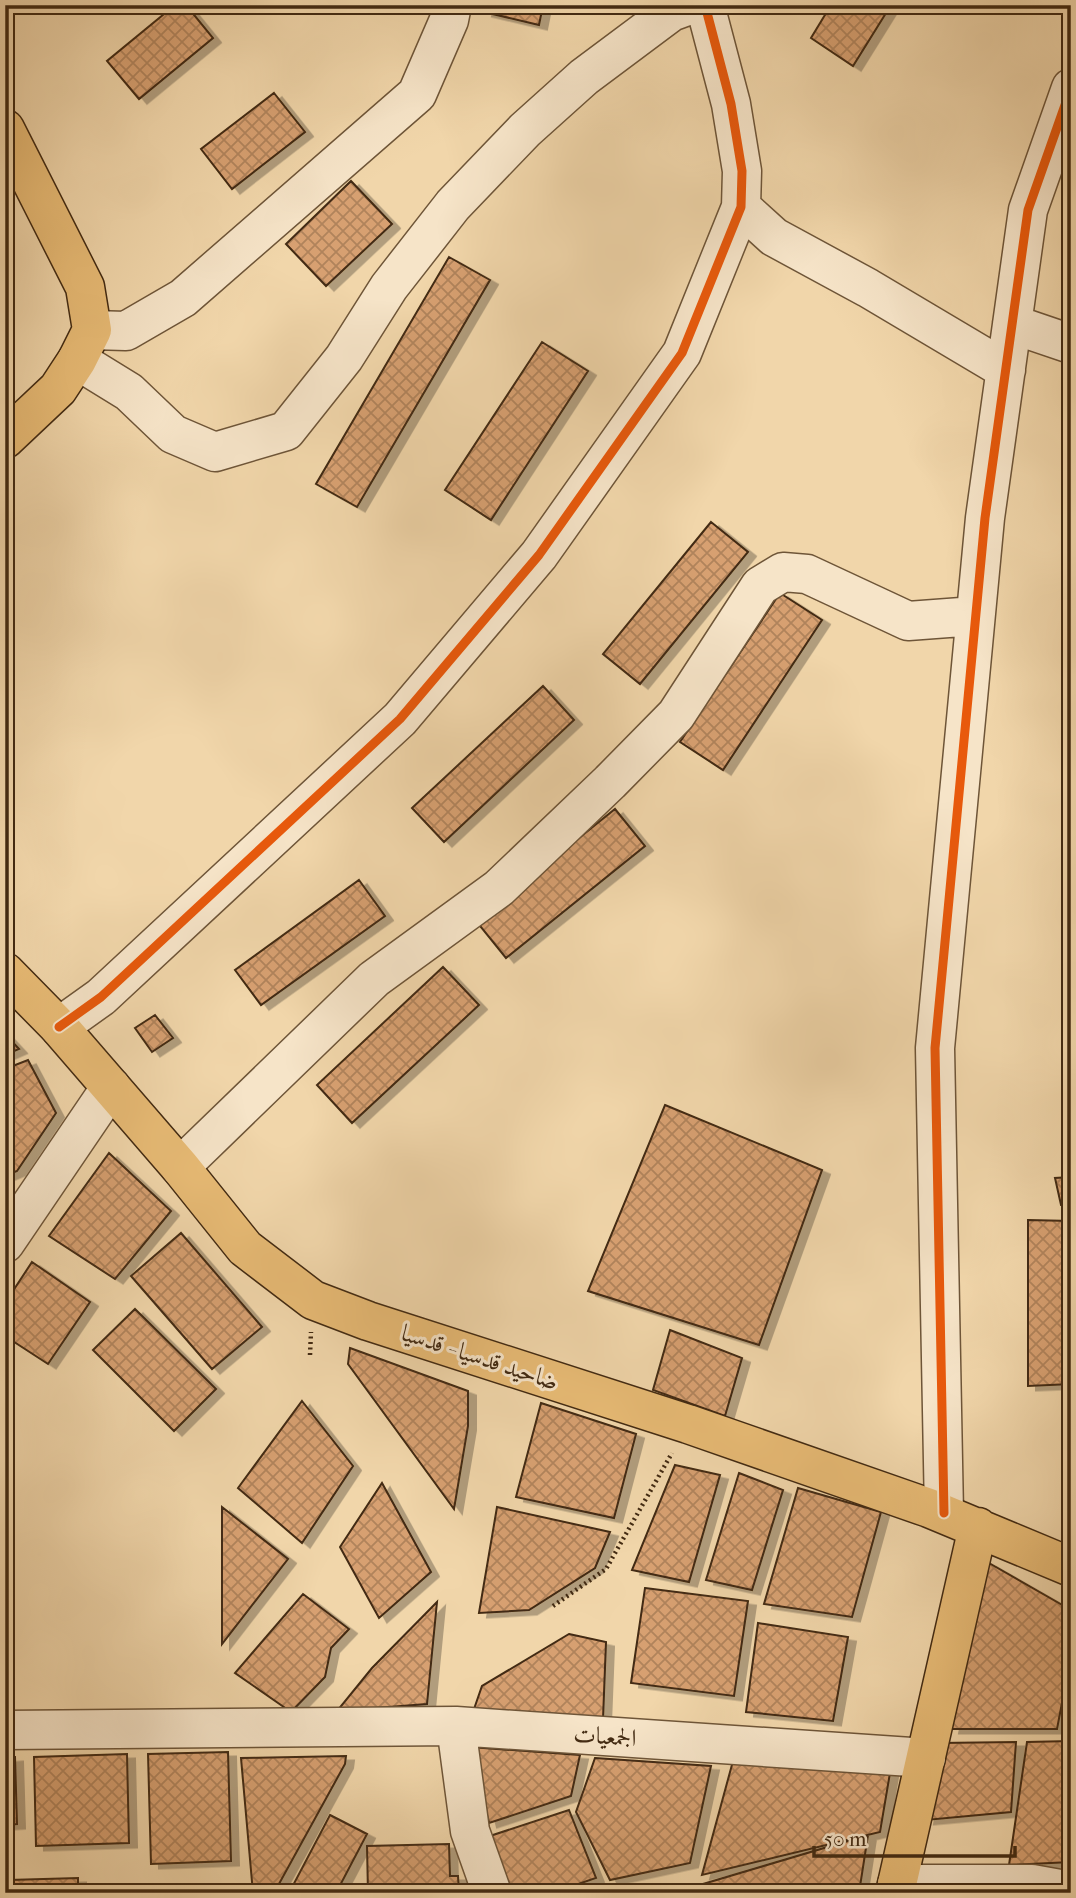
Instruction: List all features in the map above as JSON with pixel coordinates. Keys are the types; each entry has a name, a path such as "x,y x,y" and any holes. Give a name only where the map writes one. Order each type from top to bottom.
{"main road":[{"path":"5,130 85,287 85,345 58,389 5,439"},
{"name":"ضاحيد قدسيا - قدسيا","path":"5,972 59,1027 180,1167 245,1248 313,1300 368,1321 688,1424 961,1520 1071,1567"},
{"path":"896,1889 926,1758 961,1520"}],"street":[{"path":"452,5 449,20 417,94 183,299 126,331 85,345 173,434 215,452 286,431 344,358 389,287 462,196 525,130 584,77 671,12 690,5"},
{"path":"59,1027 101,997 400,719 539,555 682,353 741,207 742,171 731,104 705,5"},
{"path":"961,1520 935,1048 985,517 1028,210 1071,88"},
{"path":"741,207 774,237 868,288 1006,370"},
{"path":"1012,324 1071,344"},
{"path":"180,1167 374,979 499,888 676,715 761,586 783,572 807,574 908,621 975,616"},
{"path":"5,1243 111,1087"},
{"path":"456,1726 470,1831 492,1893"},
{"name":"الجمعيات","path":"5,1730 456,1726 926,1758"},
{"path":"896,1889 1032,1884 1071,1891"}],"path":[{"path":"553,1606 606,1569 688,1424"}],"building":[{"path":"175,5 186,5 213,38 139,99 107,61"},
{"path":"486,5 543,5 539,25 484,12"},
{"path":"831,5 891,5 853,66 811,38"},
{"path":"274,93 305,132 232,189 201,149"},
{"path":"351,181 392,224 326,286 286,244"},
{"path":"449,257 490,280 357,507 316,484"},
{"path":"542,342 588,371 491,520 445,490"},
{"path":"711,522 748,552 640,684 603,654"},
{"path":"780,593 822,620 723,770 680,742"},
{"path":"543,686 574,720 444,842 412,808"},
{"path":"615,809 645,846 506,958 476,921"},
{"path":"359,880 385,916 261,1005 235,970"},
{"path":"443,967 479,1005 352,1123 317,1085"},
{"path":"155,1015 173,1038 152,1052 135,1028"},
{"path":"5,1034 19,1049 5,1055"},
{"path":"28,1060 56,1113 17,1171 5,1176 5,1069"},
{"path":"665,1105 822,1170 759,1345 588,1291"},
{"path":"109,1153 171,1211 115,1279 49,1236"},
{"path":"1071,1177 1071,1204 1061,1205 1055,1178"},
{"path":"1028,1220 1071,1221 1071,1384 1028,1386"},
{"path":"181,1233 262,1327 212,1369 131,1276"},
{"path":"32,1262 90,1302 48,1364 5,1336 5,1303"},
{"path":"135,1309 216,1389 174,1431 93,1350"},
{"path":"670,1330 742,1358 725,1416 653,1390"},
{"path":"350,1348 468,1391 468,1426 454,1509 348,1364"},
{"path":"302,1401 353,1466 302,1543 238,1488"},
{"path":"541,1403 636,1434 614,1518 516,1497"},
{"path":"675,1465 720,1475 689,1582 632,1570"},
{"path":"739,1473 783,1490 752,1590 706,1580"},
{"path":"382,1483 431,1572 379,1618 340,1547"},
{"path":"798,1488 881,1512 852,1617 764,1604"},
{"path":"222,1507 288,1559 222,1644"},
{"path":"497,1507 610,1532 595,1568 529,1610 479,1613"},
{"path":"989,1563 1071,1610 1071,1656 1057,1729 951,1729"},
{"path":"645,1588 748,1601 734,1696 631,1683"},
{"path":"303,1594 349,1629 331,1648 325,1677 291,1712 235,1673"},
{"path":"437,1602 427,1704 337,1711 372,1668"},
{"path":"758,1623 848,1637 833,1721 746,1712"},
{"path":"569,1634 606,1642 603,1719 474,1709 482,1686"},
{"path":"1071,1741 1071,1862 1009,1865 1027,1742"},
{"path":"1016,1742 1011,1812 926,1820 939,1743"},
{"path":"470,1747 580,1755 571,1796 489,1823"},
{"path":"228,1752 231,1861 151,1864 148,1754"},
{"path":"127,1754 129,1843 36,1846 34,1757"},
{"path":"346,1756 345,1764 274,1893 253,1893 241,1758"},
{"path":"15,1757 17,1824 5,1825 5,1758"},
{"path":"595,1758 711,1766 690,1863 610,1880 576,1812"},
{"path":"733,1761 891,1767 880,1832 702,1875"},
{"path":"569,1810 596,1878 552,1893 508,1893 490,1836"},
{"path":"330,1815 367,1834 336,1893 289,1893"},
{"path":"868,1835 859,1893 705,1893 703,1884"},
{"path":"449,1844 450,1876 458,1876 459,1893 368,1893 367,1846"},
{"path":"78,1878 78,1893 9,1893 9,1880"}],"cycle path":[{"path":"59,1027 101,997 400,719 539,555 682,353 741,207 742,171 731,104 705,5"},
{"path":"944,1513 935,1048 985,518 1028,210 1071,88"}]}
